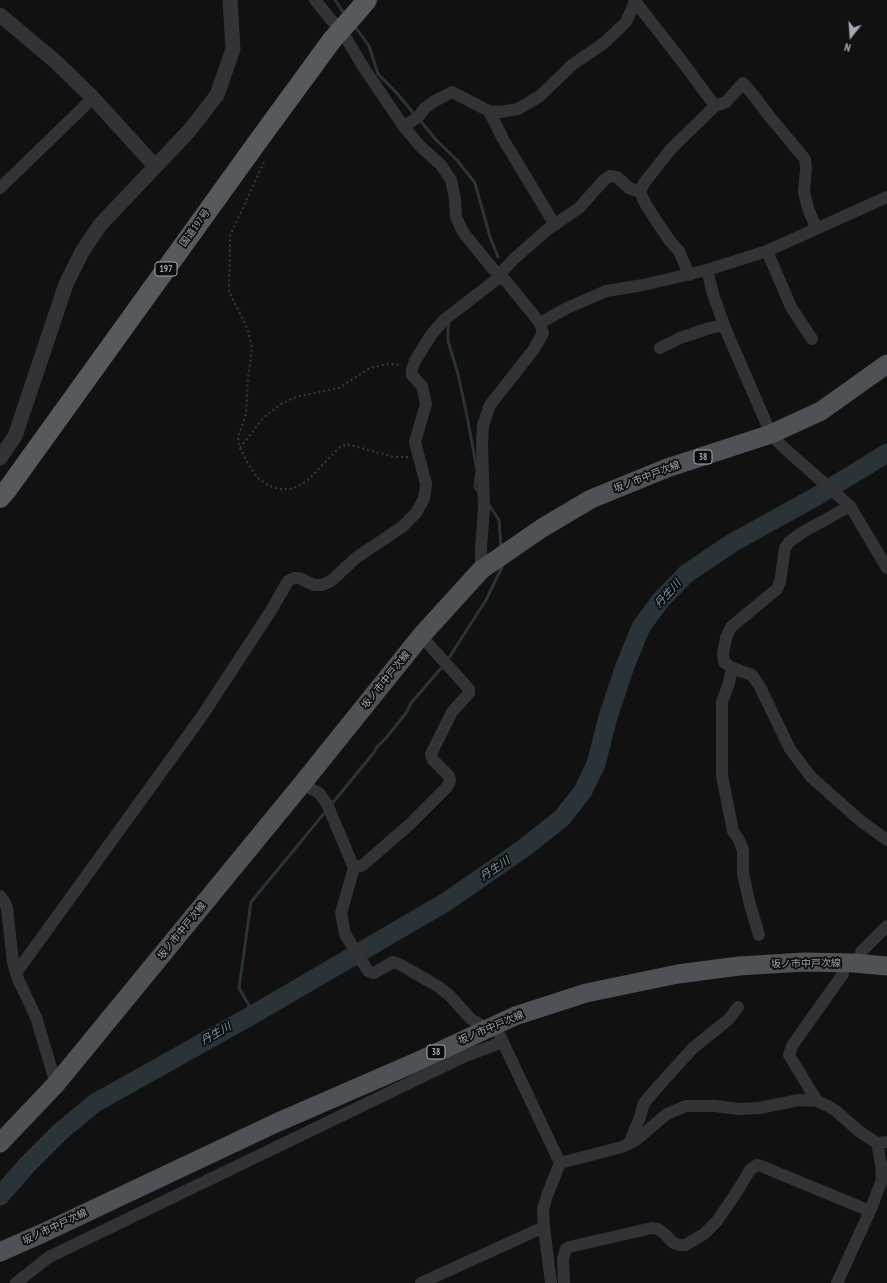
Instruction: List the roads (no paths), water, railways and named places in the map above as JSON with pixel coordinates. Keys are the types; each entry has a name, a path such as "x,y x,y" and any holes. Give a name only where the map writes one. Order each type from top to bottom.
{"highway":[{"name":"国道197号","path":"0,498 332,40 362,6"}],"main road":[{"name":"坂ノ市中戸次線","path":"0,1143 56,1084 302,784 421,636 488,564 542,528 591,499 667,468 771,434 821,411 887,364"},
{"name":"坂ノ市中戸次線","path":"7,1249 276,1123 414,1063 495,1032 515,1016 586,993 678,974 739,966 804,962 854,963 887,966"}],"street":[{"path":"0,458 15,436 66,284 82,252 100,225 189,131 217,95 233,49 230,0"},
{"path":"316,0 346,38 364,68 420,146 440,165 451,180 456,199 456,216 463,232 540,323 543,333 534,349 490,405 483,425 483,506 481,549 488,564"},
{"path":"406,126 433,102 452,92 489,111 500,112 518,109 540,96 572,65 604,43 626,22 634,1"},
{"path":"634,1 682,60 715,106"},
{"path":"0,15 56,62 93,98 155,166"},
{"path":"640,192 644,183 671,149 715,106 726,102 743,83 805,159 806,168 804,192 808,208 816,228"},
{"path":"0,188 93,98"},
{"path":"489,111 503,139 555,224"},
{"path":"16,973 202,716 288,581 294,578 299,578 314,585 322,585 331,581 357,557 402,527 416,513 424,499 426,484 415,442 426,404 422,386 412,375 412,369 415,361 431,335 444,320 500,275 515,258 555,224 579,208 604,180 610,176 617,177 629,188 640,192 649,209 670,241 679,251 689,275"},
{"path":"540,323 567,308 606,291 689,275 767,251 887,197"},
{"path":"767,251 791,307 812,339"},
{"path":"707,270 713,294 724,325 771,434 783,447 848,505 887,568"},
{"path":"660,348 710,328 724,325"},
{"path":"848,505 789,542 785,548 780,582 777,589 731,627 726,638 723,653 724,662 732,668 752,675 760,687 790,749 811,777 862,822 887,840"},
{"path":"354,868 363,865 410,824 447,787 450,781 449,776 433,760 431,754 452,712 469,693 469,689 421,636"},
{"path":"732,668 729,683 722,702 722,776 733,831 743,850 743,872 749,901 759,935"},
{"path":"302,784 319,793 327,804 354,868 341,913 345,934 368,971 374,974 393,962 439,987 450,996 471,1019 495,1032 560,1163 543,1209 551,1283"},
{"path":"0,896 7,908 13,962 16,973 36,1018 56,1084"},
{"path":"861,952 887,926"},
{"path":"817,1101 789,1055 792,1046 842,974"},
{"path":"629,1144 644,1103 693,1048 729,1019 738,1007"},
{"path":"18,1282 49,1257 79,1241 465,1056 495,1032"},
{"path":"560,1163 629,1144 667,1114 686,1106 759,1108 799,1100 817,1101 836,1111 860,1132 882,1143 882,1180 870,1211 837,1283"},
{"path":"564,1283 563,1259 566,1249 570,1246 652,1228 658,1229 672,1242 679,1245 685,1245 704,1234 717,1221 753,1166 757,1165 870,1211"},
{"path":"421,1283 544,1227"}],"waterway":[{"path":"335,0 345,15"},
{"path":"354,25 369,46 378,74 395,91 415,115"},
{"path":"419,119 437,141 457,160 475,183 490,237 498,257"},
{"path":"449,321 448,341 458,374 466,411 477,470 475,487 479,493"},
{"name":"丹生川","path":"0,1196 27,1165 60,1132 95,1103 254,1014 446,902 524,848 562,818 583,791 596,764 608,717 625,666 641,627 660,601 686,574 732,543 817,496 887,453"},
{"path":"489,505 499,520 501,548"},
{"path":"447,661 486,600 502,567 502,564"},
{"path":"331,805 406,713 411,703 444,665"},
{"path":"254,1014 239,988 251,902 326,811"}]}
